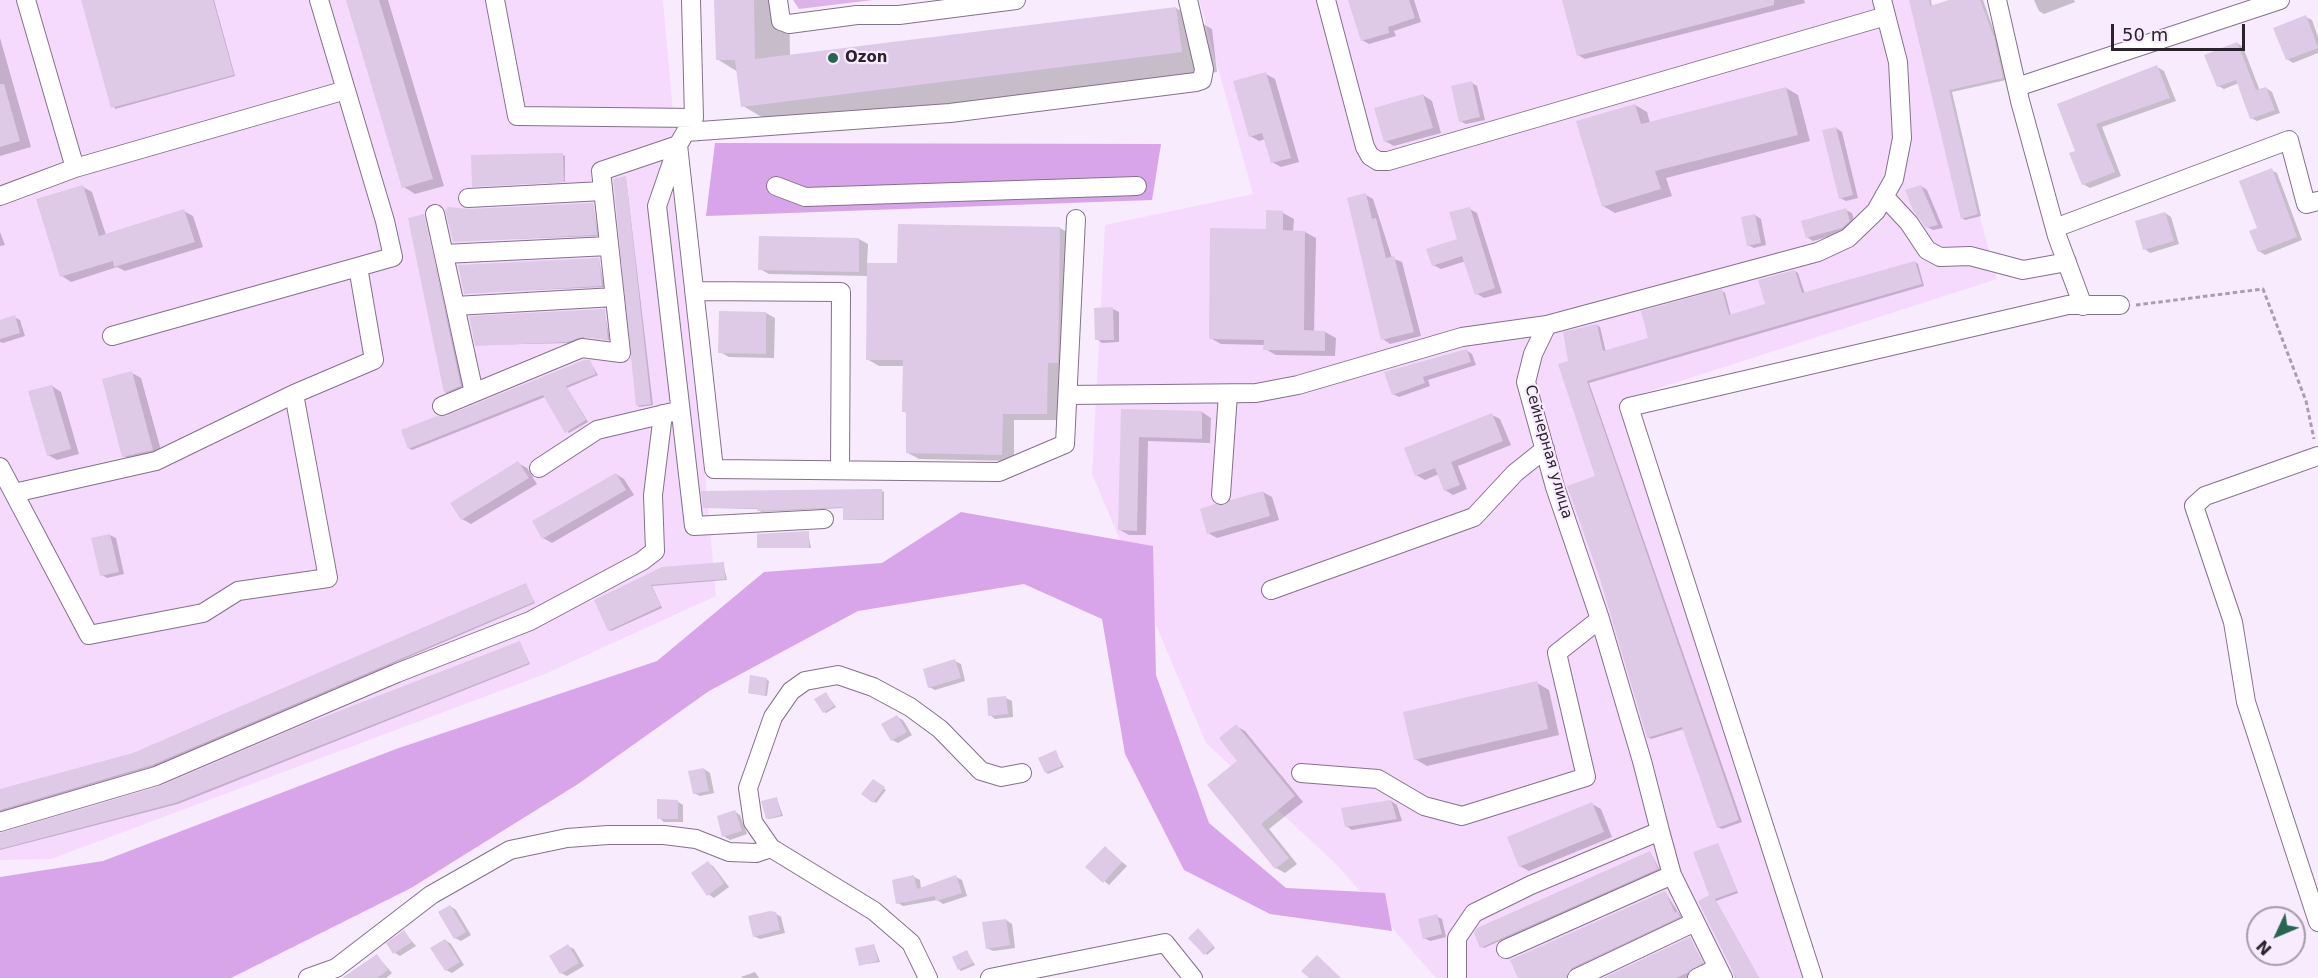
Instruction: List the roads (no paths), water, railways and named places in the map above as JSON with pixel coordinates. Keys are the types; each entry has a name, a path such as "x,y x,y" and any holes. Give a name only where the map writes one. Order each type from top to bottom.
{"street":[{"path":"26,0 75,168"},
{"path":"112,336 393,257 385,221 319,0"},
{"path":"495,0 517,116 686,132 950,113 1196,82 1202,80 1204,69 1188,0"},
{"path":"691,0 686,132 694,291 714,469 999,472 1065,444 1076,219"},
{"path":"778,0 781,21 789,24 857,15 899,15 1016,0"},
{"path":"1068,395 1256,393 1298,386 1462,337 1547,325 1818,252 1848,238 1876,211 1894,179 1902,138 1903,108 1898,62 1884,8 1411,154 1378,161 1370,156 1365,147 1326,0"},
{"path":"1997,0 2017,87 2055,228 2084,306"},
{"path":"2017,87 2280,0"},
{"path":"0,196 75,168 346,90"},
{"path":"442,406 582,348 621,353 601,171 686,132"},
{"path":"686,132 657,206 672,413 694,526 824,519"},
{"path":"2055,228 2289,140 2306,204 2318,201"},
{"path":"776,186 805,197 1137,186"},
{"path":"468,198 603,191"},
{"path":"1884,196 1909,223 1927,250 1940,257 1970,256 2023,270 2067,261"},
{"path":"435,214 474,393"},
{"path":"444,254 609,246"},
{"path":"14,493 156,461 294,394 374,360 358,267"},
{"path":"694,291 841,292 840,470"},
{"path":"455,306 615,297"},
{"path":"1813,978 1629,407 2068,305 2120,305"},
{"name":"Сейнерная улица","path":"1547,325 1533,354 1526,382 1555,487 1600,619 1642,761 1672,875 1721,973"},
{"path":"0,467 89,635 203,613 238,591 328,578 294,394"},
{"path":"1221,495 1228,394"},
{"path":"539,468 597,430 672,413"},
{"path":"0,822 156,776 397,673 530,621 642,561 655,551 653,495 672,413"},
{"path":"1271,590 1474,518 1515,473 1545,449"},
{"path":"2317,450 2205,496 2194,506 2233,622 2246,702 2318,922"},
{"path":"1301,773 1378,779 1424,806 1462,816 1586,777 1557,653 1600,619"},
{"path":"928,978 911,943 874,911 771,848 753,822 748,788 773,717 791,691 805,681 837,675 873,687 910,707 932,723 981,771 1001,777 1022,773"},
{"path":"1457,978 1457,938 1474,913 1531,885 1660,831"},
{"path":"308,978 336,968 431,896 510,850 567,838 608,835 664,835 696,839 729,852 756,853 771,848"},
{"path":"1506,949 1672,875"},
{"path":"1577,978 1695,922"},
{"path":"990,978 1165,943 1193,978"},
{"path":"1697,978 1721,973"}],"place":[{"name":"Ozon","path":"833,58"}]}
